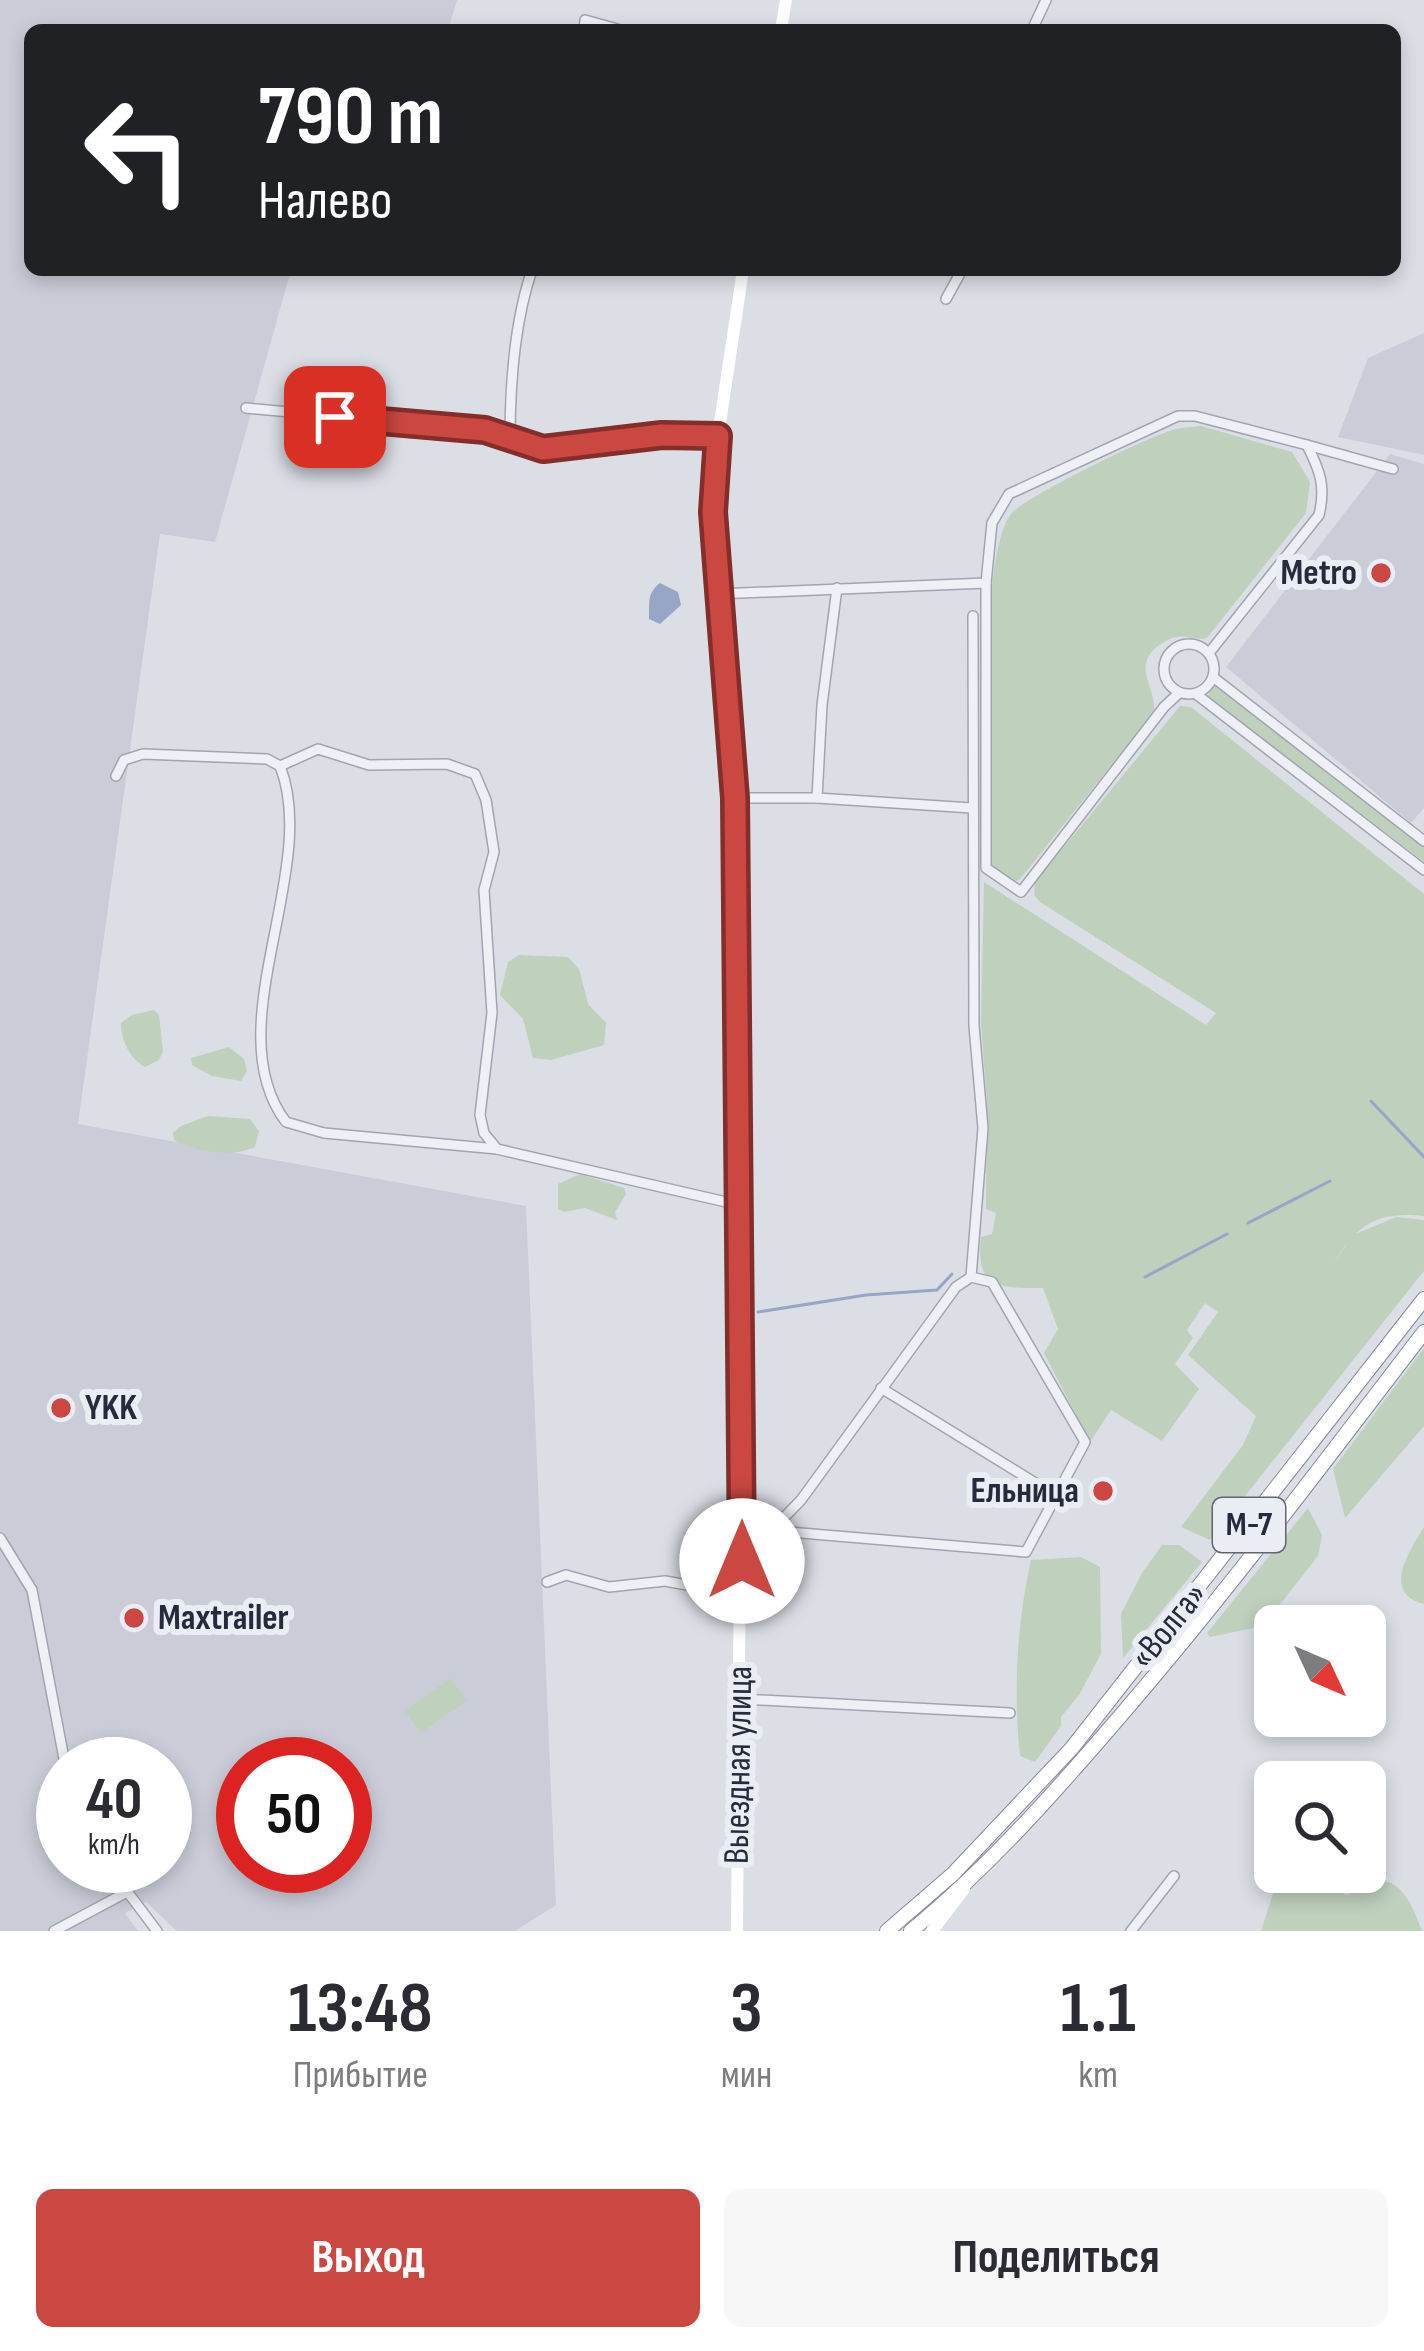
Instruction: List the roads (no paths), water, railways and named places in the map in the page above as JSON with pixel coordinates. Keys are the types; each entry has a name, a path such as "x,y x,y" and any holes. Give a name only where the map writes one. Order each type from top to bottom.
{"highway":[{"name":"«Волга»","path":"887,1931 953,1874 1060,1762 1424,1299"},
{"name":"«Волга»","path":"911,1931 980,1870 1056,1791 1172,1656 1424,1332"}],"main road":[{"name":"Выездная улица","path":"737,1931 742,1528 735,798 713,512 718,436 742,276"},
{"path":"932,1931 980,1870"}],"street":[{"path":"510,439 510,392 530,276"},
{"path":"946,299 959,276"},
{"path":"246,408 463,427 543,449 662,435 718,436"},
{"path":"1179,693 1021,892 986,868 986,584 992,523 1009,494 1178,416 1195,416 1394,470"},
{"path":"1307,446 1322,475 1319,515 1209,653 1213,677 1424,841"},
{"path":"718,594 986,584"},
{"path":"817,798 822,705 837,588"},
{"path":"773,1529 801,1500 956,1287 971,1276 983,1128 974,1026 973,616"},
{"path":"1209,653 1187,644 1166,657 1163,674 1179,693 1196,694 1422,868"},
{"path":"1196,694 1213,677"},
{"path":"280,766 318,749 369,765 426,762 475,774 486,800 494,852 484,890 492,1013 480,1115 484,1133 497,1149"},
{"path":"116,776 124,760 143,754 267,759 280,766"},
{"path":"280,766 292,827 261,1037 266,1078 286,1122 324,1133 497,1149 740,1205"},
{"path":"735,798 972,808"},
{"path":"742,1528 1026,1552 1082,1452 1083,1434 992,1282 971,1276"},
{"path":"880,1388 1055,1495"},
{"path":"0,1538 32,1590 60,1737"},
{"path":"547,1582 566,1575 609,1587 665,1581 742,1594"},
{"path":"741,1700 1010,1713"},
{"path":"1131,1931 1174,1876"},
{"path":"56,1930 125,1893"},
{"path":"128,1893 157,1931"}],"water":[{"path":"660,583 678,592 681,605 660,624 649,619 651,595"}],"waterway":[{"path":"1371,1101 1424,1157"},
{"path":"1248,1223 1330,1181"},
{"path":"1145,1277 1227,1234"},
{"path":"758,1312 866,1295 937,1290 952,1274"}],"place":[{"name":"Metro","path":"1381,573"},
{"name":"YKK","path":"61,1408"},
{"name":"Ельница","path":"1103,1491"},
{"name":"Maxtrailer","path":"134,1618"}]}
